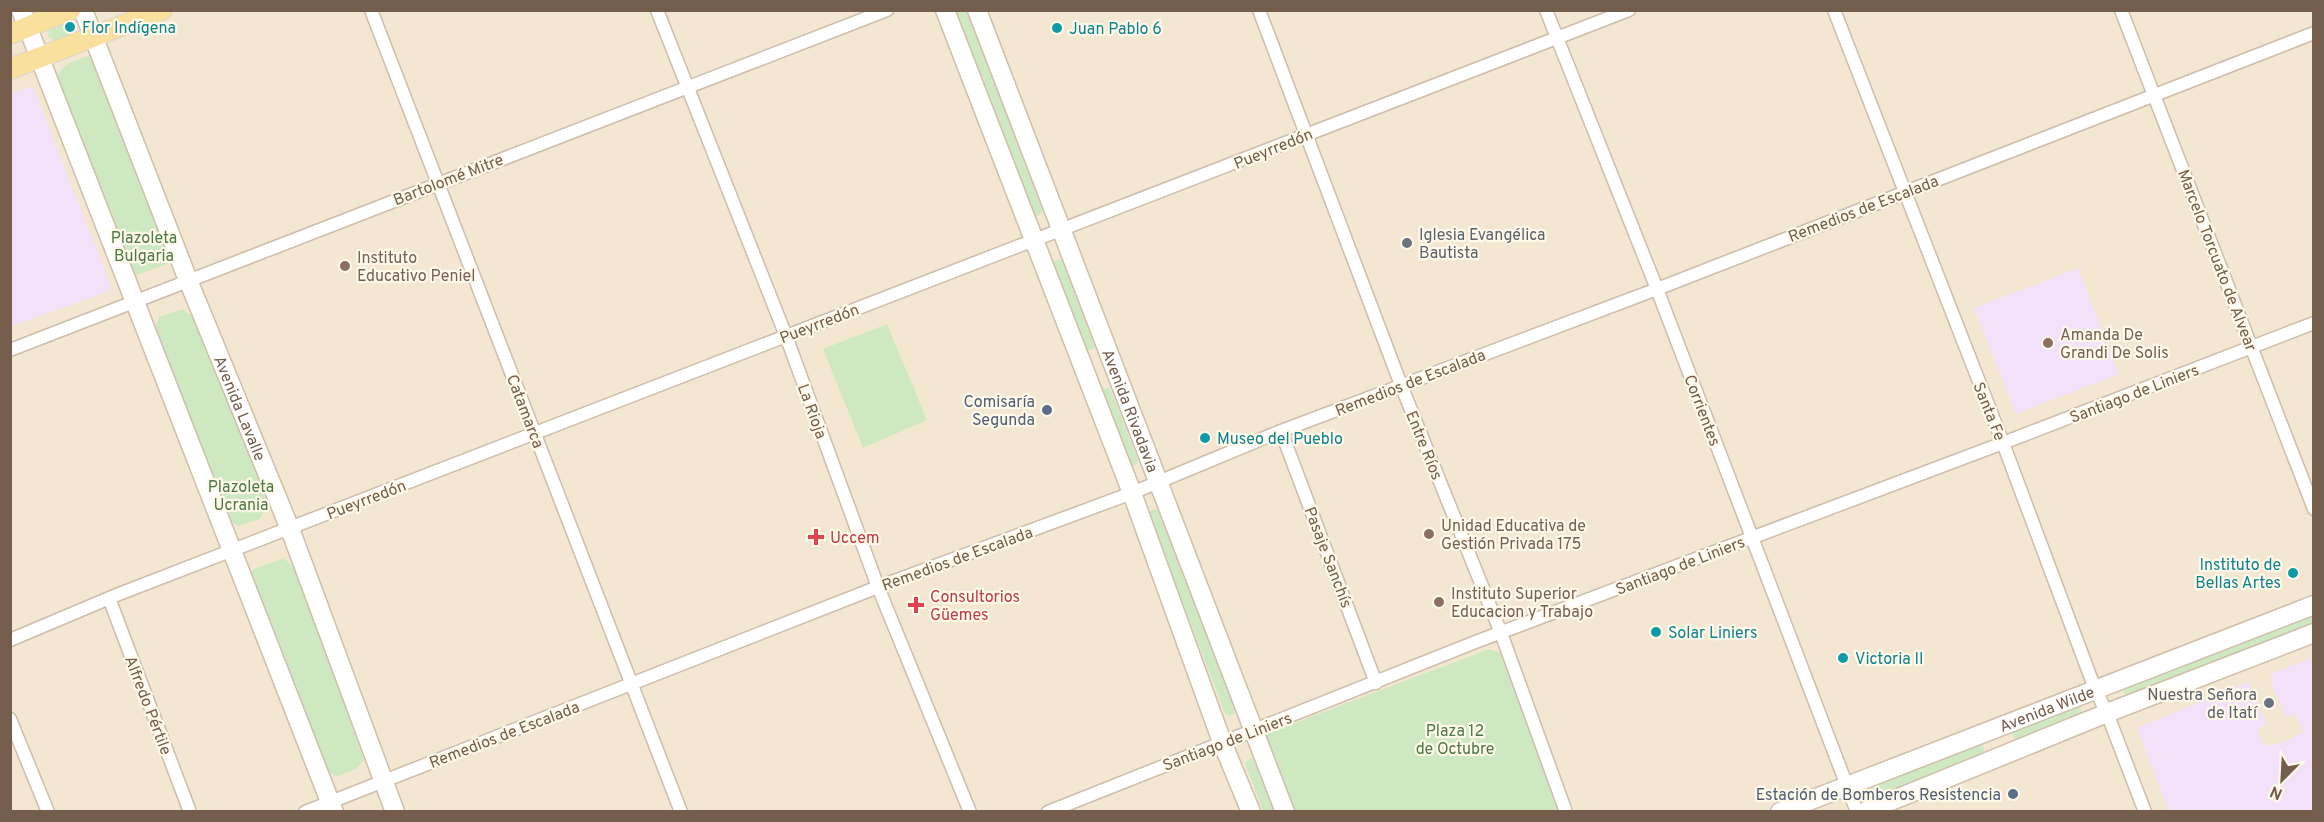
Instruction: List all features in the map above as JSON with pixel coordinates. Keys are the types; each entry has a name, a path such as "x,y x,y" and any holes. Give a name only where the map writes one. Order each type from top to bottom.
{"main road":[{"path":"70,10 20,24 40,59 332,807"},
{"name":"Avenida Lavalle","path":"83,10 188,280 290,529 395,812"},
{"path":"10,69 93,39 162,10"},
{"name":"Avenida Rivadavia","path":"945,10 1132,493 1222,742 1251,812"},
{"name":"Avenida Rivadavia","path":"977,10 1285,812"},
{"path":"1085,373 1112,364"},
{"name":"Avenida Wilde","path":"1780,812 2313,605"},
{"name":"Avenida Wilde","path":"1864,812 2107,713 2313,633"}],"street":[{"name":"Catamarca","path":"371,10 681,812"},
{"name":"La Rioja","path":"657,10 786,336 878,587 970,812"},
{"name":"Bartolomé Mitre","path":"10,350 887,10"},
{"name":"Entre Ríos","path":"1259,10 1401,385 1501,633 1566,812"},
{"name":"Corrientes","path":"1546,10 1657,289 1857,812"},
{"name":"Pueyrredón","path":"10,640 109,598 1629,10"},
{"name":"Santa Fe","path":"1834,10 2003,443 2095,689 2107,713 2145,812"},
{"name":"Marcelo Torcuato de Alvear","path":"2121,10 2313,509"},
{"name":"Remedios de Escalada","path":"305,812 332,807 383,780 878,587 1132,493 1281,431 1657,289 2313,33"},
{"name":"Santiago de Liniers","path":"1048,812 1501,633 2313,323"},
{"name":"Pasaje Sanchís","path":"1281,431 1376,683"},
{"name":"Alfredo Pértile","path":"109,598 189,812"},
{"path":"10,719 48,812"}],"shaded area":[{"path":"11,11 2313,11 2313,811 11,811"},
{"path":"29,87 34,89 111,286 109,291 11,327 11,94"},
{"name":"Amanda De Grandi De Solis","path":"2078,268 2119,374 2016,414 1974,308"},
{"path":"2313,658 2313,811 2169,811 2137,728 2249,682 2267,725 2261,726 2258,731 2264,746 2282,743 2303,732 2296,715 2286,717 2271,682 2271,673"}],"green space":[{"path":"955,11 967,11 1043,210 1035,217 1030,213 954,14"},
{"path":"70,20 75,22 77,27 74,34 56,41 48,37 49,27"},
{"name":"Plazoleta Bulgaria","path":"88,56 94,58 171,251 168,264 136,275 125,265 57,83 58,76 64,68"},
{"path":"1059,259 1062,260 1095,348 1084,352 1052,264"},
{"name":"Plazoleta Ucrania","path":"182,309 194,317 268,504 260,519 238,526 228,520 154,330 159,317"},
{"path":"887,324 927,420 863,448 823,349"},
{"path":"1110,388 1138,460 1133,466 1129,464 1101,392"},
{"path":"1154,509 1158,510 1235,710 1234,714 1229,716 1225,713 1149,515 1149,512"},
{"path":"284,558 296,570 364,760 356,769 336,777 322,765 248,575 254,569"},
{"path":"2313,612 2313,628 2127,699 2123,689 2125,684"},
{"name":"Plaza 12 de Octubre","path":"1489,649 1501,653 1558,811 1291,811 1264,742 1268,733"},
{"path":"2080,704 2082,718 2016,743 2009,727"},
{"path":"1981,740 1988,759 1882,800 1872,789 1874,782"},
{"path":"1251,758 1274,811 1263,811 1245,763"}],"place":[{"name":"Flor Indígena","path":"70,27"},
{"name":"Juan Pablo 6","path":"1057,28"},
{"name":"Iglesia Evangélica Bautista","path":"1407,243"},
{"name":"Instituto Educativo Peniel","path":"345,266"},
{"name":"Amanda De Grandi De Solis","path":"2048,343"},
{"name":"Comisaría Segunda","path":"1047,410"},
{"name":"Museo del Pueblo","path":"1205,438"},
{"name":"Unidad Educativa de Gestión Privada 175","path":"1429,534"},
{"name":"Uccem","path":"816,537"},
{"name":"Instituto de Bellas Artes","path":"2293,573"},
{"name":"Instituto Superior Educacion y Trabajo","path":"1439,602"},
{"name":"Consultorios Güemes","path":"916,605"},
{"name":"Solar Liniers","path":"1656,632"},
{"name":"Victoria II","path":"1843,658"},
{"name":"Nuestra Señora de Itatí","path":"2269,703"},
{"name":"Estación de Bomberos Resistencia","path":"2013,794"}]}
